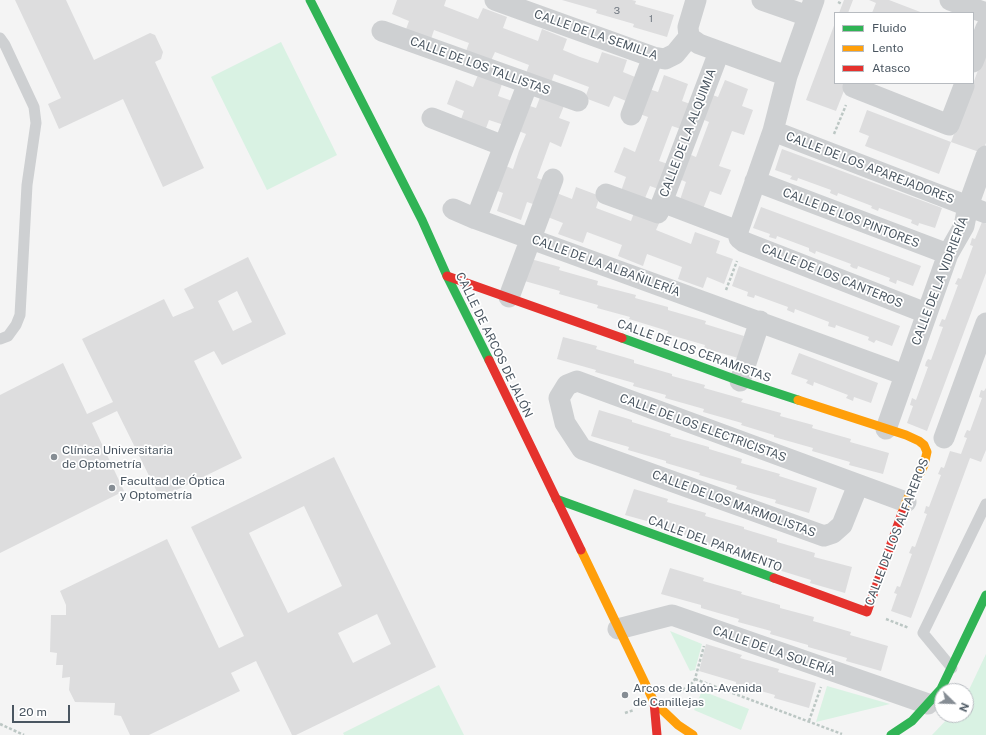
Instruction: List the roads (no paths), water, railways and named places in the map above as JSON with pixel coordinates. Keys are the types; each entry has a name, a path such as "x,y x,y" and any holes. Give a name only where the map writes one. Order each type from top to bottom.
{"street":[{"name":"CALLE DE ARCOS DE JALÓN","path":"310,0 422,220 447,276 506,393 654,702 678,726 693,735"},
{"name":"CALLE DE LA SEMILLA","path":"495,0 653,57 665,59 675,54 689,37"},
{"path":"696,0 688,27 689,37 699,44 719,52 787,76"},
{"name":"CALLE DE LOS APAREJADORES","path":"740,237 755,181 773,130 787,76 811,8 762,0"},
{"path":"950,0 986,13"},
{"path":"974,60 986,28"},
{"name":"CALLE DE LOS TALLISTAS","path":"382,30 578,101"},
{"name":"CALLE DE LA ALQUIMIA","path":"660,208 719,52"},
{"path":"631,115 653,57"},
{"path":"476,219 528,82"},
{"path":"851,91 949,125 962,84"},
{"path":"432,118 504,146"},
{"name":"CALLE DE LOS APAREJADORES","path":"773,130 977,210"},
{"name":"CALLE DE LA VIDRIERÍA","path":"886,429 948,254 964,226 977,210 986,156"},
{"path":"509,297 553,179"},
{"name":"CALLE DE LOS PINTORES","path":"755,181 948,254"},
{"name":"CALLE DE LOS CANTEROS","path":"606,194 660,208 740,237 926,313"},
{"name":"CALLE DE LA ALBAÑILERÍA","path":"453,209 476,219 905,375"},
{"name":"CALLE DE LOS CERAMISTAS","path":"447,276 740,381 919,441 924,445 927,452"},
{"path":"740,381 760,321"},
{"path":"944,438 986,323"},
{"name":"CALLE DE LOS ELECTRICISTAS","path":"582,449 565,423 559,398 567,385 577,381 906,502"},
{"name":"CALLE DE LOS MARMOLISTAS","path":"582,449 824,536 832,533 842,526 858,485"},
{"name":"CALLE DE LOS ALFAREROS","path":"867,612 906,502 924,465 927,452"},
{"name":"CALLE DEL PARAMENTO","path":"556,499 867,612"},
{"path":"891,735 912,721 941,689 986,595"},
{"name":"CALLE DE LA SOLERÍA","path":"618,629 672,615 928,704"},
{"name":"CALLE DE ARCOS DE JALÓN","path":"654,702 657,735"}],"lane":[{"path":"0,38 5,45 34,107 36,123 27,185 20,315 16,325 8,336 0,339"},
{"path":"952,668 923,633 986,504"}],"place":[{"name":"Clínica Universitaria de Optometría","path":"54,457"},
{"name":"Facultad de Óptica y Optometría","path":"112,488"},
{"name":"Arcos de Jalón-Avenida de Canillejas","path":"625,695"}]}
